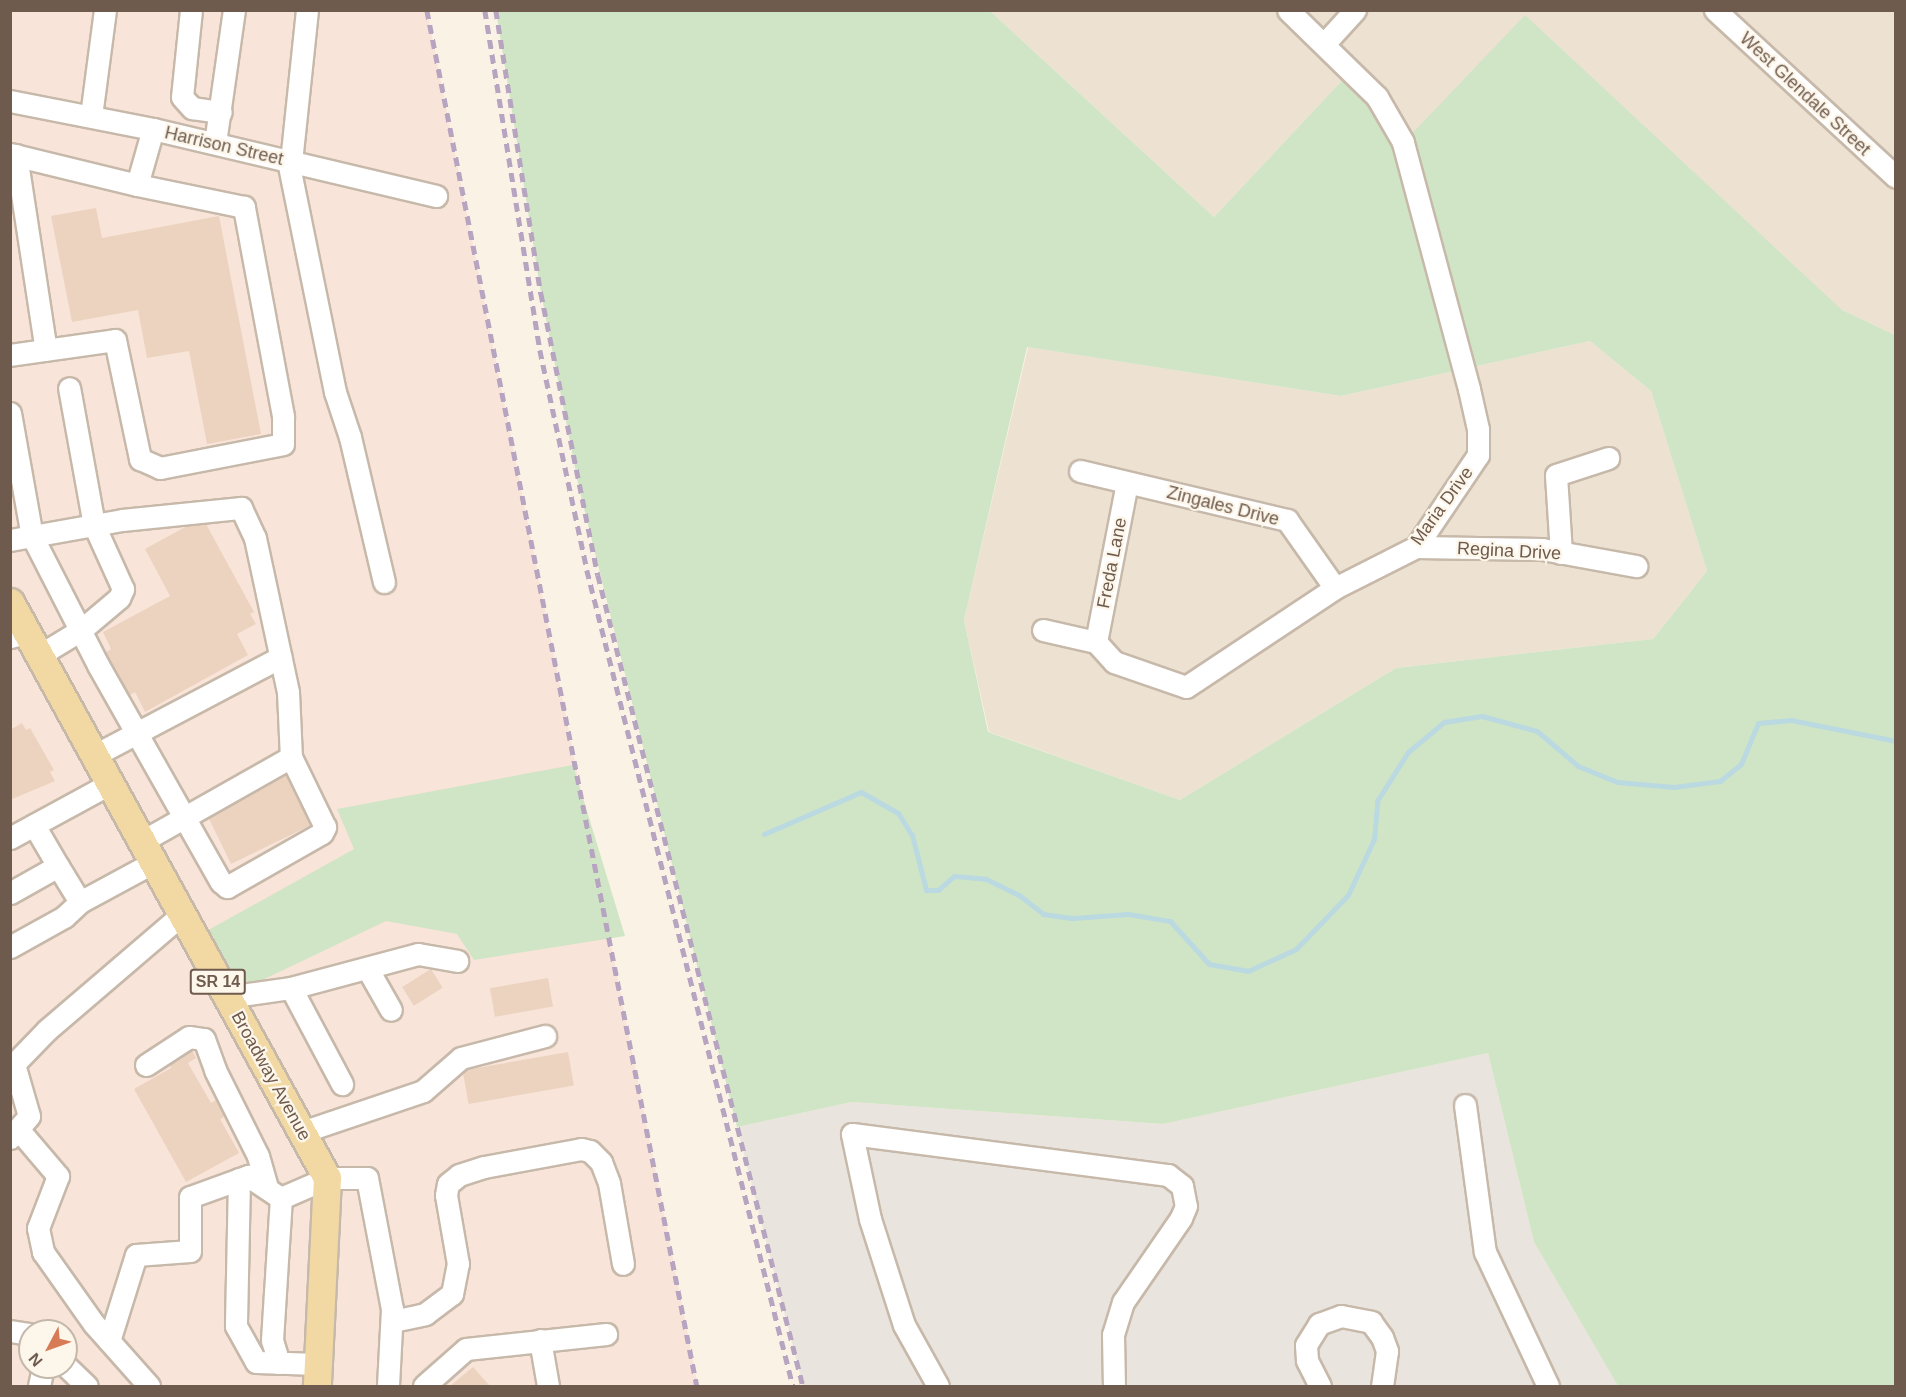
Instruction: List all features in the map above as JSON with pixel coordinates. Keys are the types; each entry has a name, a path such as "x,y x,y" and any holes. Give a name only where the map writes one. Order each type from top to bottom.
{"main road":[{"name":"Broadway Avenue","path":"10,602 24,642 93,756 327,1178"},
{"path":"317,1375 327,1178"}],"street":[{"path":"91,116 105,10"},
{"path":"191,10 183,97 192,108 221,112"},
{"path":"215,144 234,10"},
{"path":"307,10 290,161 335,392 350,437 384,582"},
{"name":"Maria Drive","path":"1096,642 1114,662 1186,687 1335,588 1416,547 1478,455 1478,429 1404,142 1377,97 1288,10"},
{"path":"1324,44 1355,10"},
{"name":"West Glendale Street","path":"1716,11 1896,177"},
{"name":"Harrison Street","path":"10,100 153,129 436,196"},
{"path":"137,185 153,129"},
{"path":"10,355 46,350 116,340 140,459 160,468 283,444 283,416 244,207 137,185 13,155 46,350"},
{"path":"24,642 81,630 119,598 123,589 94,525 69,388"},
{"path":"10,412 32,536 136,732 227,887 322,833 325,826 291,757 288,692 255,538 241,507 94,525 32,536 10,540"},
{"path":"1561,553 1556,475 1608,458"},
{"name":"Zingales Drive","path":"1080,471 1287,520 1335,588"},
{"name":"Freda Lane","path":"1096,642 1127,483"},
{"name":"Regina Drive","path":"1416,547 1561,553 1636,566"},
{"path":"1043,630 1096,642"},
{"path":"93,756 281,657"},
{"path":"10,947 64,917 80,902 146,852 184,817 291,757"},
{"path":"10,838 108,784"},
{"path":"34,825 80,902"},
{"path":"10,893 58,866"},
{"path":"149,1386 109,1341 43,1252 38,1228 58,1176 14,1133 29,1116 14,1064 181,915"},
{"path":"227,997 291,988 418,954 457,961"},
{"path":"367,968 391,1010"},
{"path":"291,988 342,1084"},
{"path":"302,1132 423,1091 461,1058 545,1036"},
{"path":"147,1065 189,1037 204,1039 214,1070 258,1156 274,1193 272,1340 279,1363"},
{"path":"1465,1105 1485,1252 1548,1386"},
{"path":"938,1386 904,1325 870,1219 852,1134 1168,1175 1182,1186 1185,1206 1182,1218 1123,1302 1113,1335 1114,1386"},
{"path":"393,1321 425,1314 452,1294 458,1264 446,1195 448,1184 459,1175 484,1167 580,1149 590,1151 601,1162 609,1184 623,1264"},
{"path":"109,1341 136,1255 190,1251 190,1197 248,1176 274,1193 327,1178 367,1178 393,1321 388,1386"},
{"path":"239,1179 236,1326 256,1362 279,1363 317,1375"},
{"path":"1320,1386 1307,1360 1306,1345 1319,1324 1341,1316 1371,1322 1382,1337 1387,1351 1382,1386"},
{"path":"424,1386 466,1349 606,1334"},
{"path":"540,1340 548,1386"}],"shaded area":[{"path":"10,11 427,11 698,1386 11,1386"},
{"path":"990,11 1895,11 1895,335 1842,310 1403,142 1351,71 1214,217"},
{"path":"1590,341 1651,391 1707,571 1653,639 1396,668 1180,800 989,732 964,620 1028,347 1341,396"},
{"path":"1488,1053 1534,1242 1618,1386 803,1386 737,1127 852,1102 1163,1124"}],"green space":[{"path":"496,11 990,11 1214,217 1351,71 1404,142 1525,15 1842,310 1895,335 1895,1386 1618,1386 1534,1242 1488,1053 1163,1124 852,1102 737,1127 579,488 541,293","holes":["1590,341 1651,391 1707,571 1653,639 1396,668 1180,800 988,732 964,620 1027,347 1341,396"]},
{"path":"573,765 625,936 474,960 457,934 386,921 227,997 194,938 354,849 337,809"}],"building":[{"path":"96,208 102,238 219,216 261,434 207,444 189,351 147,358 138,310 72,322 51,216"},
{"path":"206,524 254,612 250,614 256,624 237,634 248,655 145,712 135,692 130,695 109,659 106,652 111,649 103,632 170,596 145,549 187,526"},
{"path":"22,723 26,730 30,728 54,770 50,772 55,781 10,800 10,730"},
{"path":"286,776 310,825 231,864 207,815"},
{"path":"431,969 443,988 414,1006 402,987"},
{"path":"548,978 553,1007 495,1017 490,988"},
{"path":"192,1050 196,1058 188,1063 211,1103 216,1100 224,1117 220,1119 239,1153 186,1182 134,1089 171,1068 170,1065"},
{"path":"568,1052 574,1085 469,1104 463,1071"},
{"path":"473,1367 490,1386 450,1386"}],"waterway":[{"path":"764,834 861,792 898,813 912,835 926,890 938,890 954,876 986,879 1019,895 1043,914 1073,918 1128,914 1170,921 1209,964 1248,971 1296,949 1348,895 1374,839 1377,801 1408,752 1444,722 1482,716 1537,731 1578,766 1617,782 1674,787 1720,781 1741,764 1758,723 1791,720 1896,741"}],"railway":[{"path":"427,10 697,1386"},
{"path":"485,10 540,350 587,570 793,1386"},
{"path":"496,10 541,293 598,575 803,1386"}]}
